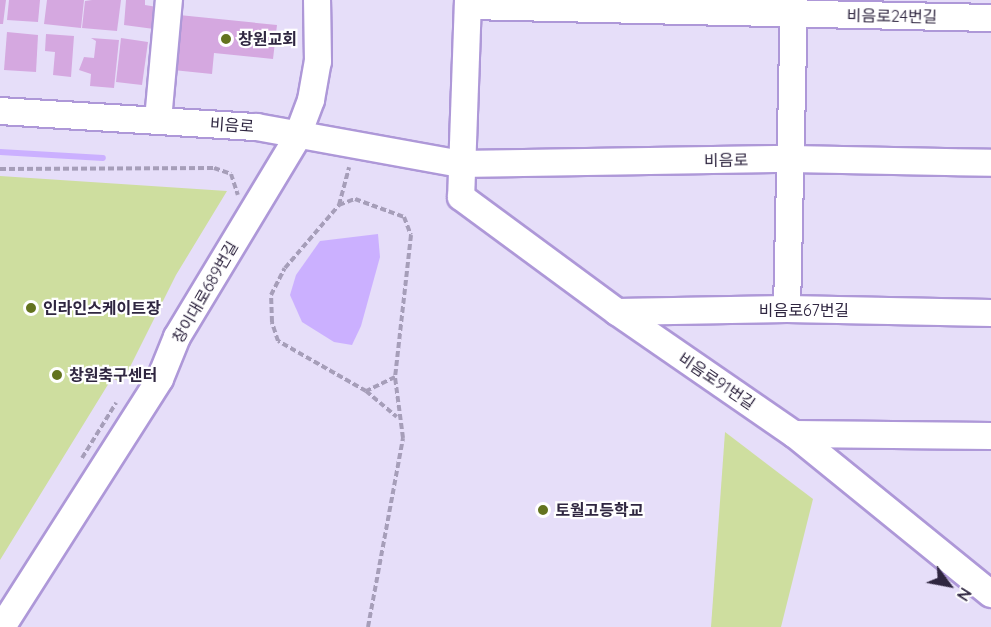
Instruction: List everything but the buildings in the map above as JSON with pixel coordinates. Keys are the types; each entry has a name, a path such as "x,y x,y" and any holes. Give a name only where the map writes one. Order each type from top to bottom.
{"street":[{"path":"158,120 168,0"},
{"name":"창이대로689번길","path":"2,627 160,379 177,337 299,132 311,100 318,62 317,0"},
{"path":"460,164 468,3"},
{"name":"비음로24번길","path":"468,3 794,7 991,18"},
{"path":"787,309 794,7"},
{"name":"비음로","path":"0,111 158,120 299,132 460,164 791,159 991,163"},
{"name":"비음로91번길","path":"460,164 461,197 617,312 794,434 991,594"},
{"name":"비음로67번길","path":"617,312 787,309 991,314"},
{"path":"794,434 991,436"}],"path":[{"path":"349,167 339,205 285,268 271,295 272,322 278,341 366,391 398,417"},
{"path":"0,169 214,168 231,174 238,194 232,204"},
{"path":"339,205 355,199 404,217 411,235 395,377 398,417 403,438 368,627"},
{"path":"366,391 395,377"},
{"path":"79,469 85,450 118,401"}],"green space":[{"name":"창원축구센터","path":"0,176 227,191 176,275 122,383 112,378 0,560"},
{"path":"725,432 813,499 781,627 711,627"}],"shaded area":[{"path":"378,234 380,257 361,326 352,345 334,342 302,322 290,295 296,275 320,241"}],"waterway":[{"path":"0,152 103,158"}],"place":[{"name":"창원교회","path":"226,39"},
{"name":"인라인스케이트장","path":"31,308"},
{"name":"창원축구센터","path":"57,375"},
{"name":"토월고등학교","path":"543,510"}]}
